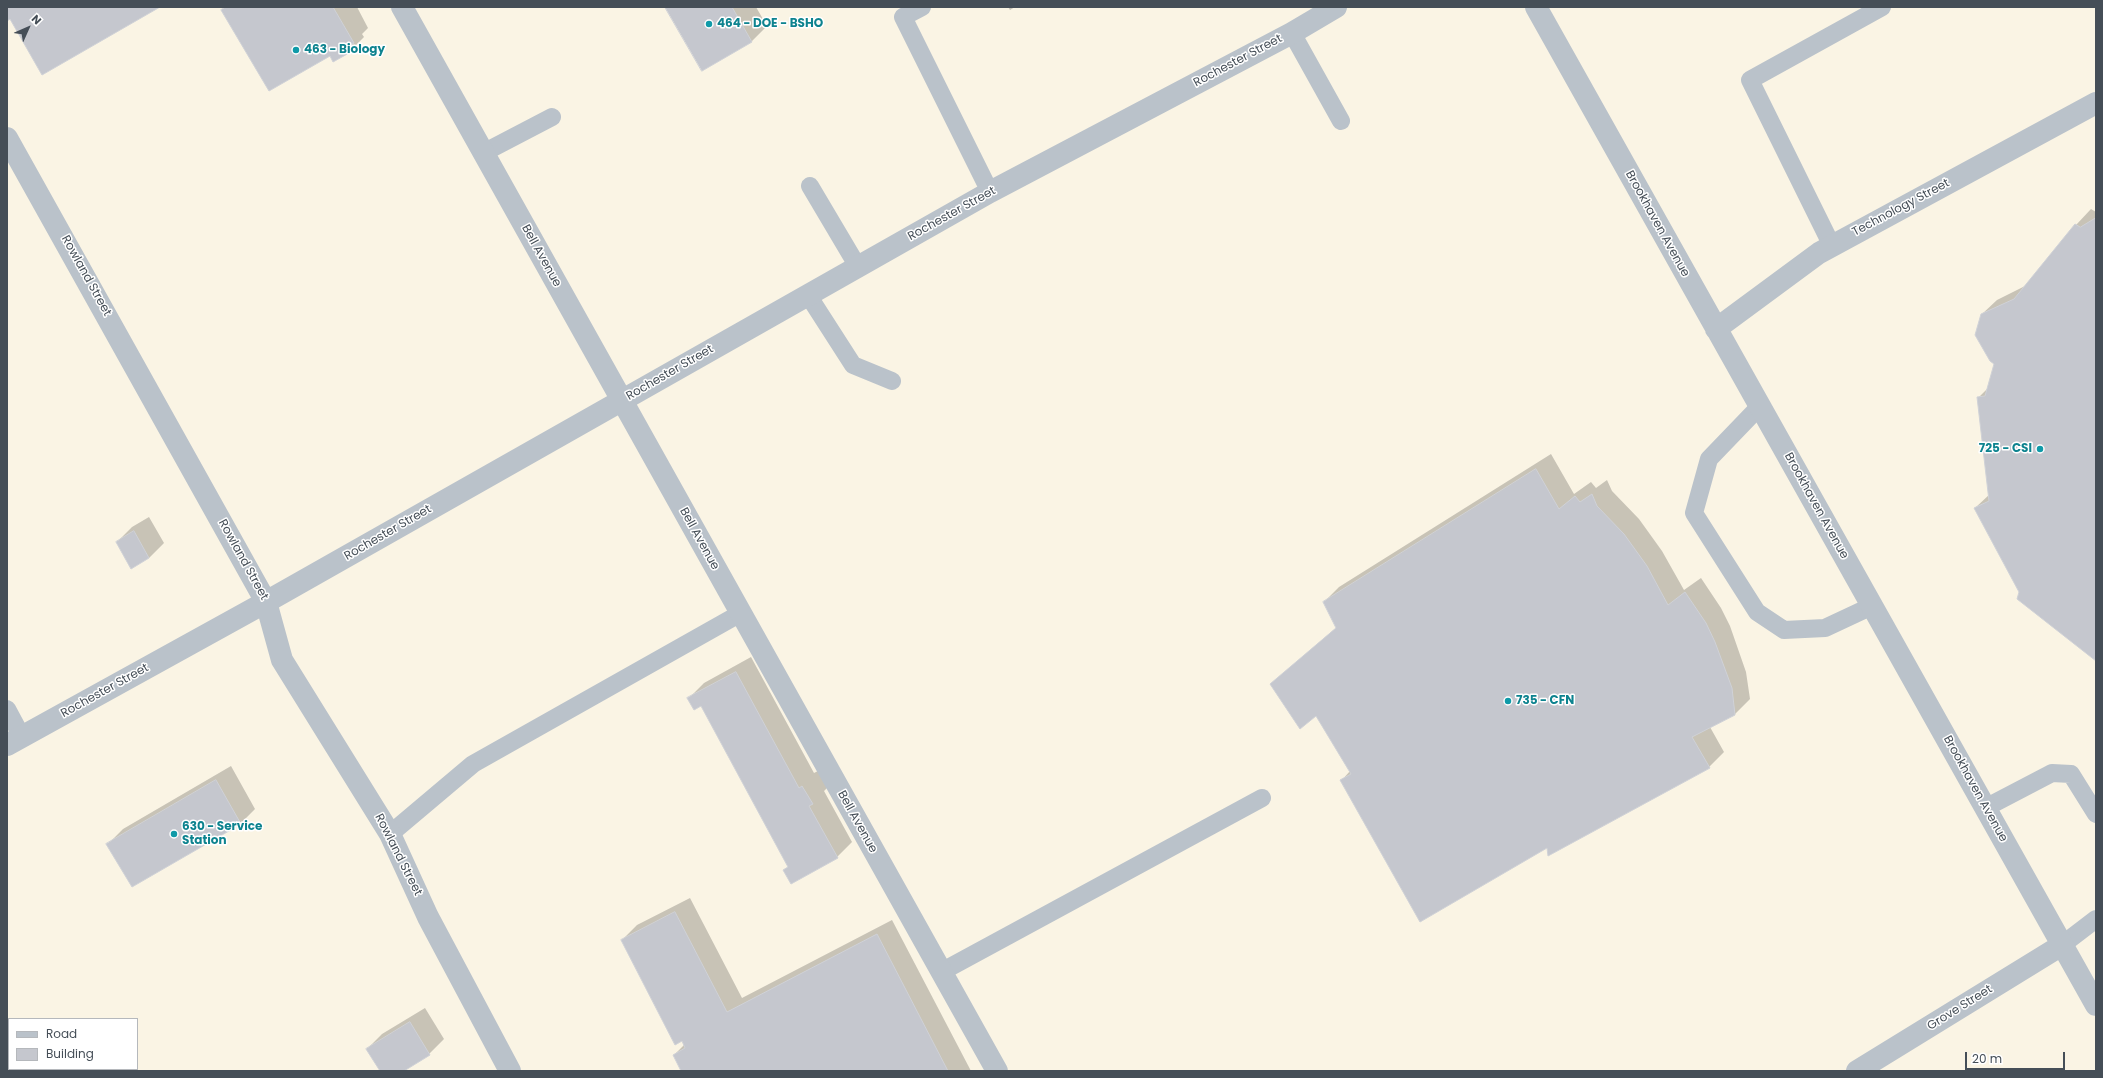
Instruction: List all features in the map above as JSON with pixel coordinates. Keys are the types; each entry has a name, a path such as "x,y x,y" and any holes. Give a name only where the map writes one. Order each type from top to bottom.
{"street":[{"name":"Bell Avenue","path":"402,7 997,1071"},
{"name":"Rochester Street","path":"14,741 266,602 990,192 1292,33 1336,7"},
{"name":"Brookhaven Avenue","path":"1536,7 2096,1005"},
{"name":"Technology Street","path":"1716,329 1819,253 2096,103"},
{"name":"Rowland Street","path":"7,138 266,602 282,660 390,834 428,916 510,1071"},
{"name":"Grove Street","path":"1857,1071 2062,945"}],"lane":[{"path":"922,7 903,17 990,192"},
{"path":"1832,246 1750,80 1882,7"},
{"path":"1292,33 1341,121"},
{"path":"483,153 552,117"},
{"path":"810,186 858,267"},
{"path":"808,295 853,365 892,382"},
{"path":"1760,406 1709,459 1694,513 1758,612 1784,630 1825,628 1872,606"},
{"path":"390,834 474,764 741,613"},
{"path":"7,709 14,741"},
{"path":"1985,808 2052,774 2071,774 2096,814"},
{"path":"942,972 1262,798"},
{"path":"2062,945 2096,919"}],"shaded area":[{"path":"7,7 2096,7 2096,1071 7,1071"}],"building":[{"path":"7,7 160,7 42,75 10,19 7,21"},
{"name":"463 - Biology","path":"226,7 333,7 354,43 346,48 349,53 333,62 330,56 269,91 221,10"},
{"name":"464 - DOE - BSHO","path":"665,7 732,7 752,42 702,71"},
{"name":"725 - CSI","path":"2096,218 2096,661 2017,599 2019,592 1974,508 1989,501 1977,397 1985,396 1994,364 1990,361 1975,335 1981,314 2014,299 2075,224 2080,227"},
{"name":"735 - CFN","path":"1536,469 1559,509 1575,496 1580,502 1592,494 1597,506 1624,534 1647,566 1668,605 1685,592 1706,623 1715,642 1732,688 1735,715 1692,737 1710,768 1548,856 1547,848 1420,922 1340,780 1351,774 1316,716 1300,729 1270,684 1336,628 1323,602"},
{"path":"134,531 149,558 131,569 116,542"},
{"path":"736,672 799,788 802,786 813,804 809,806 838,858 791,884 783,870 788,867 701,706 694,710 687,698"},
{"name":"630 - Service Station","path":"216,780 241,824 132,887 106,844"},
{"path":"675,912 727,1012 877,934 948,1071 681,1071 673,1055 685,1048 682,1041 675,1045 621,940"},
{"path":"410,1022 430,1055 404,1071 380,1071 366,1049"}],"place":[{"name":"464 - DOE - BSHO","path":"709,24"},
{"name":"463 - Biology","path":"296,50"},
{"name":"725 - CSI","path":"2040,449"},
{"name":"735 - CFN","path":"1508,701"},
{"name":"630 - Service Station","path":"174,834"}]}
